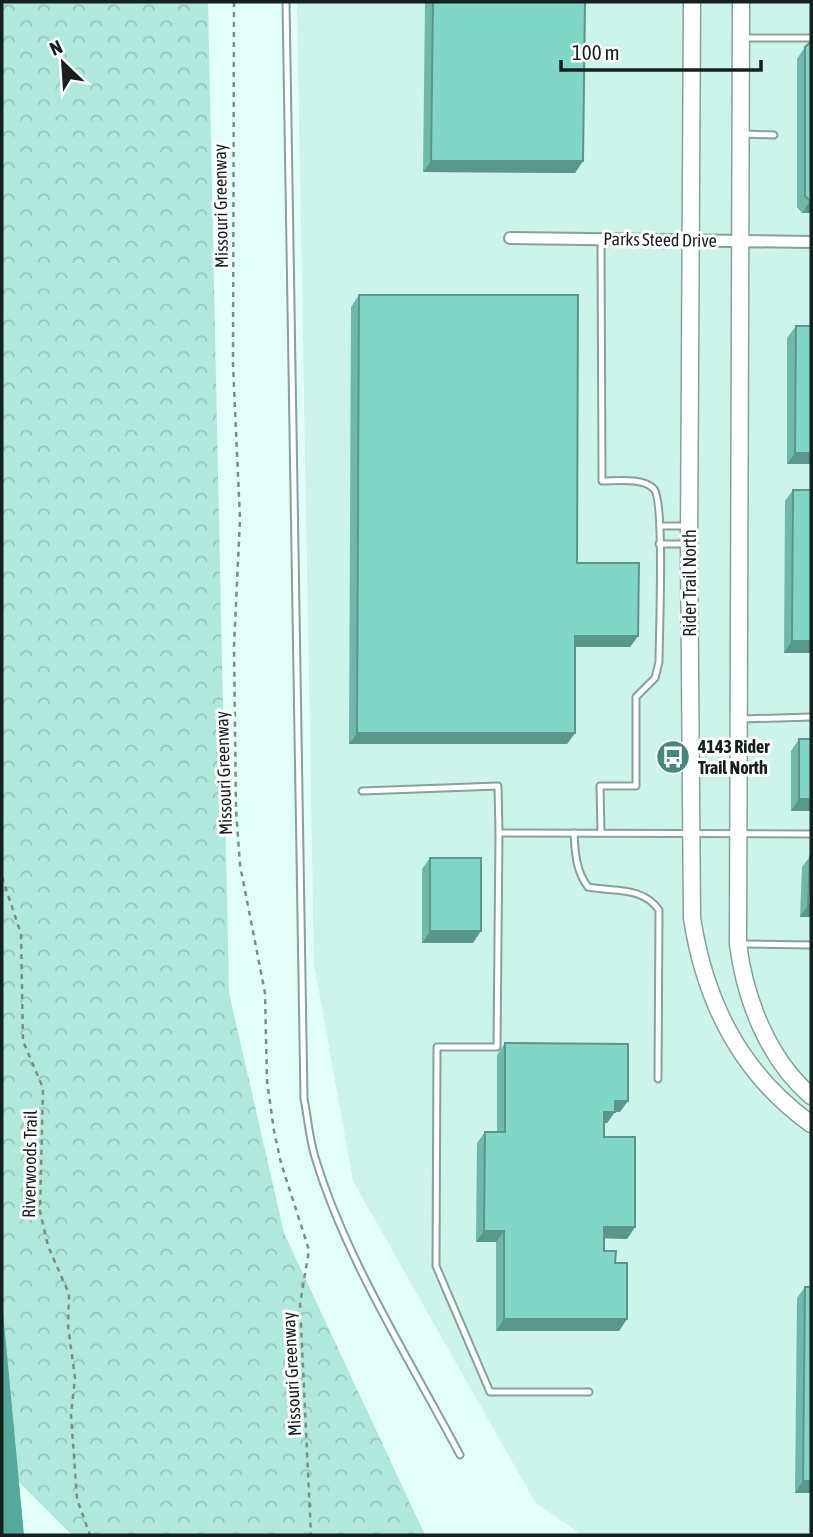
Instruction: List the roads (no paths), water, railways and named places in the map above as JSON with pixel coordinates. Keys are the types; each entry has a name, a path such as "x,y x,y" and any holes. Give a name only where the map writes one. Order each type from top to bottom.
{"street":[{"name":"Rider Trail North","path":"692,2 689,526 691,918 698,955 718,1016 736,1048 758,1076 811,1124"},
{"path":"741,2 738,944 743,980 755,1014 796,1083 811,1096"},
{"name":"Parks Steed Drive","path":"510,239 811,242"}],"lane":[{"path":"286,2 304,1099 314,1154 332,1205 372,1289 460,1455"},
{"path":"741,37 811,38"},
{"path":"740,134 775,135"},
{"path":"601,239 602,481 646,483 656,491 660,526 659,662 655,678 636,697 636,786 600,786 601,833"},
{"path":"660,526 689,526"},
{"path":"659,544 689,544"},
{"path":"737,719 811,717"},
{"path":"362,791 498,786 497,1047 437,1047 436,1266 490,1392 589,1392"},
{"path":"499,833 811,834"},
{"path":"574,833 581,878 589,887 637,893 648,898 659,910 658,1079"},
{"path":"738,944 811,945"}],"place":[{"name":"4143 Rider Trail North","path":"673,757"}]}
